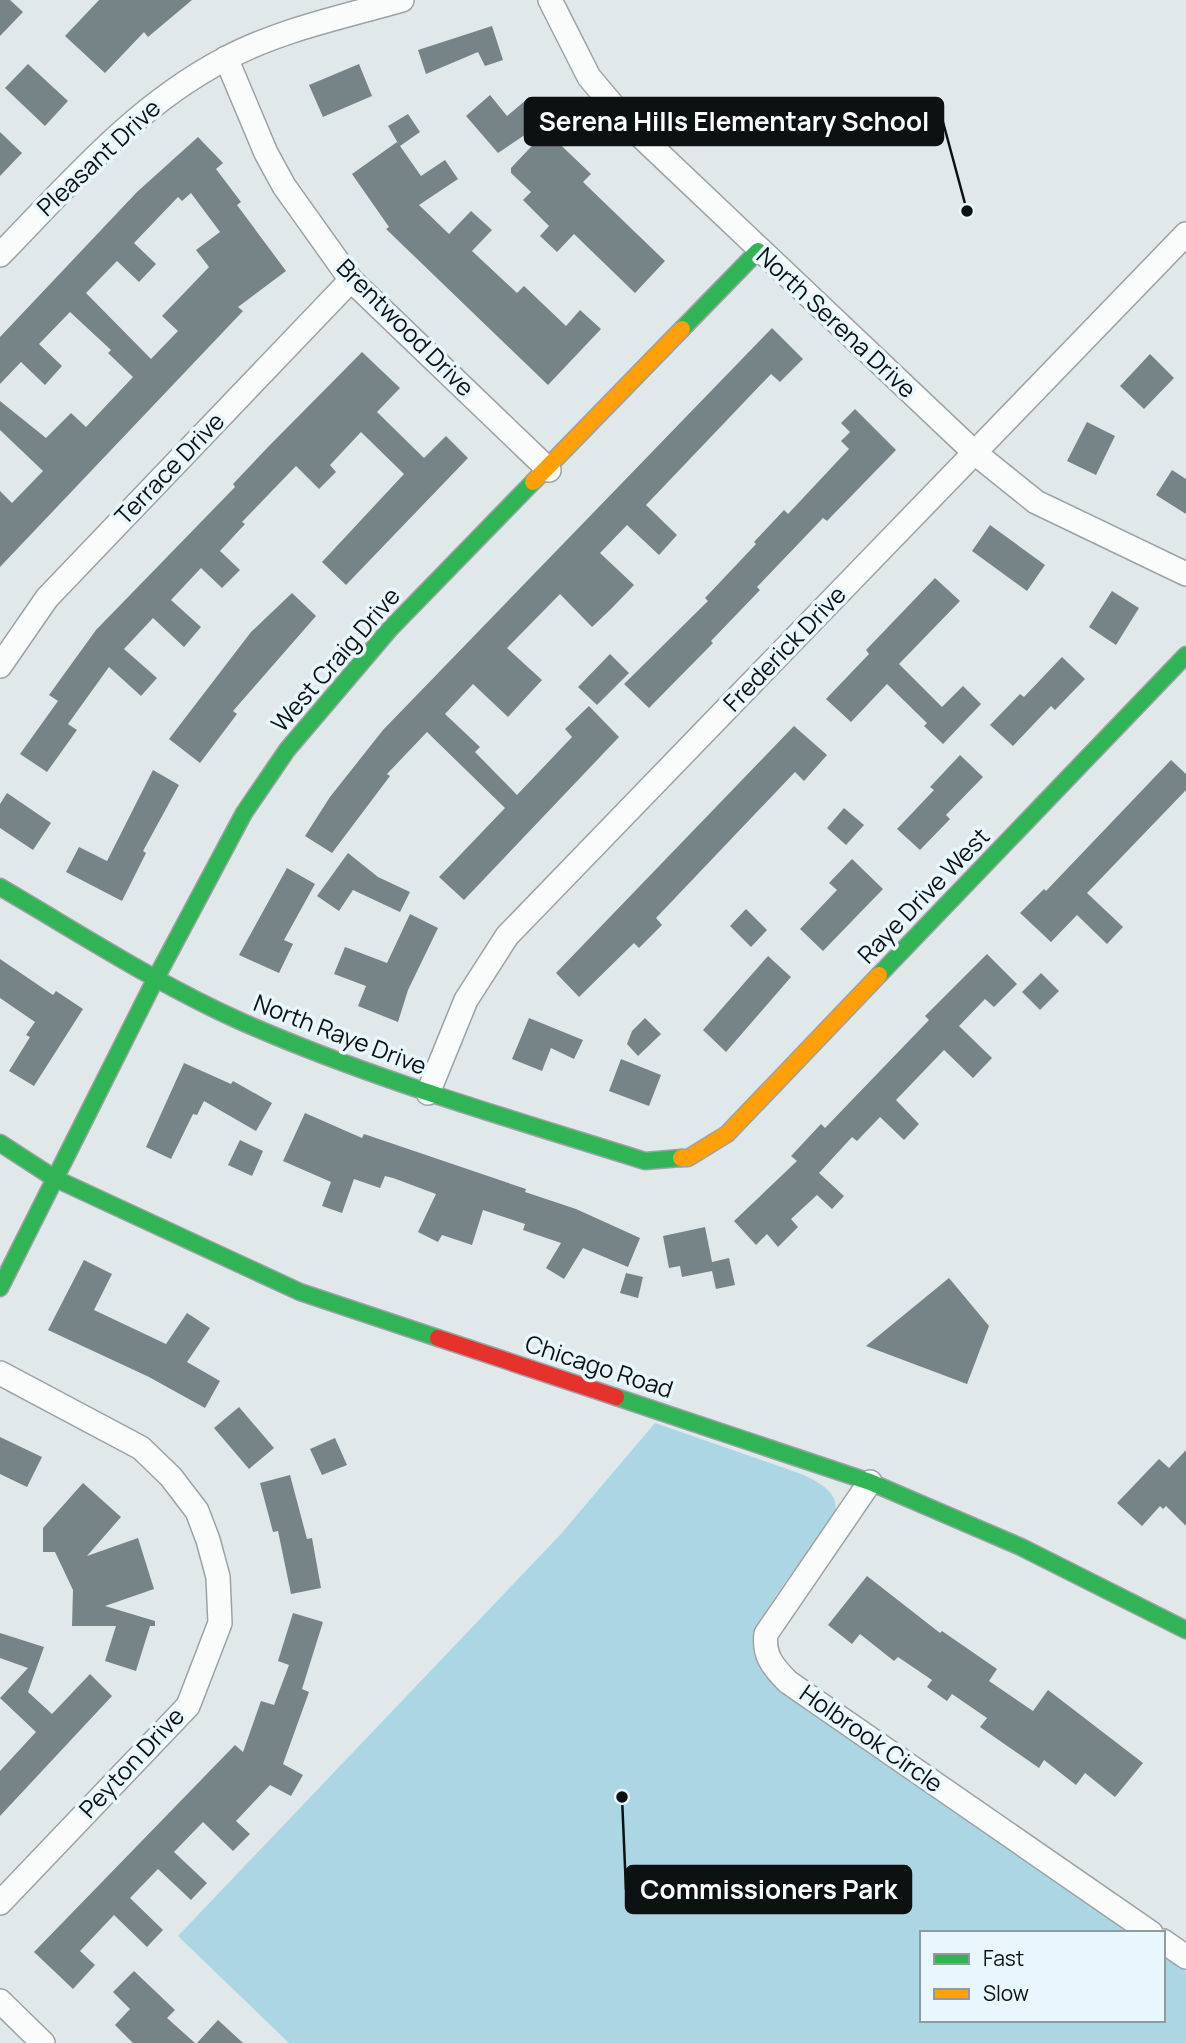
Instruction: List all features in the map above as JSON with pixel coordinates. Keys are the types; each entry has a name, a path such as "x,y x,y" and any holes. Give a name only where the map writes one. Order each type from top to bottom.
{"street":[{"name":"Pleasant Drive","path":"0,255 138,116 226,58 288,34 402,0"},
{"name":"North Serena Drive","path":"550,0 573,49 612,107 758,251 975,453 1036,502 1186,574"},
{"name":"Brentwood Drive","path":"226,58 278,175 308,223 351,280 549,470"},
{"name":"Frederick Drive","path":"428,1093 466,1000 507,936 1186,234"},
{"name":"West Craig Drive","path":"0,1288 156,978 244,813 287,750 389,630 549,470 758,251"},
{"name":"Terrace Drive","path":"0,666 47,598 351,280"},
{"name":"Raye Drive West","path":"688,1158 727,1134 1186,655"},
{"name":"North Raye Drive","path":"0,887 156,978 300,1046 428,1093 645,1161 688,1158"},
{"name":"Chicago Road","path":"0,1143 54,1178 300,1292 870,1482 1021,1547 1184,1625"},
{"name":"Peyton Drive","path":"0,1373 141,1448 171,1477 197,1511 208,1540 218,1577 220,1623 188,1706 0,1903"},
{"name":"Holbrook Circle","path":"870,1482 766,1634 765,1645 775,1669 788,1682 1148,1931"},
{"path":"1165,1942 1186,1957"},
{"path":"0,2001 43,2043"}],"shaded area":[{"path":"655,1423 804,1475 823,1486 835,1502 833,1517 777,1594 754,1636 755,1658 766,1677 1128,1931 920,1931 920,2022 1165,2022 1165,1956 1186,1971 1186,2043 289,2043 178,1936 560,1535"}],"building":[{"path":"0,0 10,0 23,12 0,36"},
{"path":"99,0 192,0 148,37 144,32 105,73 65,36"},
{"path":"492,26 503,60 485,66 478,52 426,74 418,50"},
{"path":"28,64 68,101 45,126 5,88"},
{"path":"359,64 372,96 323,117 309,85"},
{"path":"490,95 507,116 526,100 544,122 498,153 466,116"},
{"path":"408,114 420,132 400,146 421,176 445,160 458,179 419,205 449,234 471,211 492,230 472,251 517,293 524,286 566,326 580,310 601,329 548,385 386,229 389,227 352,174 397,142 399,145 388,126"},
{"path":"546,131 591,174 583,182 665,261 635,293 574,234 557,252 540,236 549,226 523,200 531,192 511,173 511,168"},
{"path":"0,132 22,153 0,176"},
{"path":"198,137 223,163 216,169 241,202 237,205 286,271 238,307 243,311 0,567 0,491 12,503 43,471 0,430 0,401 46,438 71,413 86,427 133,377 108,353 111,350 70,312 39,344 62,366 45,385 21,362 0,384 0,337 137,192","holes":["191,193 220,232 196,250 209,267 162,316 178,331 151,359 86,293 117,261 139,282 156,264 134,243 178,197 182,201"]},
{"path":"772,328 803,359 780,382 771,374 646,505 677,535 659,555 627,525 600,553 634,585 611,609 592,627 560,594 507,648 542,680 508,717 473,684 445,714 480,747 475,752 517,795 572,737 565,729 589,706 619,737 464,900 439,877 505,808 427,732 387,774 390,776 332,853 305,836 330,797 383,730"},
{"path":"362,352 400,388 377,412 424,458 446,436 468,458 346,585 322,562 404,474 361,432 330,465 336,472 319,489 296,466 242,522 245,524 220,551 240,570 222,588 201,568 171,600 201,627 184,647 153,618 124,649 157,678 141,696 109,667 68,724 77,730 47,772 20,754 58,701 49,695 96,630 235,487 233,484 268,447"},
{"path":"1150,354 1174,378 1144,409 1120,386"},
{"path":"855,409 896,450 827,521 823,518 757,587 760,590 711,641 713,643 649,708 624,684 708,601 705,598 784,510 788,514 849,449 841,441 850,432 841,423"},
{"path":"1087,422 1115,436 1096,475 1067,461"},
{"path":"1172,470 1186,479 1186,514 1156,495"},
{"path":"990,525 1045,565 1027,591 972,551"},
{"path":"935,578 960,601 899,664 942,707 963,686 981,704 943,744 924,726 927,723 887,684 851,722 826,699 869,654 866,650"},
{"path":"1112,591 1139,608 1116,645 1089,627"},
{"path":"292,593 316,616 233,711 237,714 200,763 169,739 251,632"},
{"path":"610,654 629,673 597,705 578,687"},
{"path":"1062,657 1085,679 1055,710 1051,706 1013,746 990,725 1020,694 1024,697"},
{"path":"794,726 827,755 804,781 795,772 656,918 662,925 639,948 634,943 579,997 556,973"},
{"path":"960,755 983,777 946,815 950,819 920,850 897,829 934,790 930,787"},
{"path":"1171,760 1186,774 1186,790 1087,893 1123,927 1107,944 1077,915 1051,942 1020,913 1044,889 1046,891"},
{"path":"153,770 179,785 143,851 146,853 122,901 66,872 79,847 107,861"},
{"path":"7,793 51,823 33,850 0,828 0,804"},
{"path":"844,808 864,825 846,845 827,828"},
{"path":"348,853 378,877 410,892 400,912 353,890 339,911 317,896"},
{"path":"852,859 883,889 823,951 800,929 837,890 829,883"},
{"path":"287,868 315,884 284,940 293,944 279,973 239,955"},
{"path":"746,909 767,930 751,947 730,926"},
{"path":"410,914 438,928 408,990 398,1022 358,1006 366,986 334,974 345,947 387,963"},
{"path":"987,954 1017,984 994,1007 985,999 959,1026 992,1058 973,1078 944,1050 896,1100 919,1124 904,1140 880,1117 857,1141 852,1137 819,1173 844,1196 832,1209 817,1195 791,1219 798,1227 778,1247 767,1234 756,1245 734,1221 797,1161 791,1156 821,1124 825,1128 929,1020 925,1016"},
{"path":"768,956 791,977 726,1052 703,1030"},
{"path":"0,959 53,995 56,991 83,1009 34,1086 9,1071 30,1037 26,1035 35,1022 0,998"},
{"path":"1041,973 1059,991 1040,1010 1022,992"},
{"path":"529,1018 583,1040 574,1059 551,1048 542,1071 512,1059"},
{"path":"645,1018 661,1034 638,1056 627,1044 632,1031"},
{"path":"621,1059 661,1075 649,1106 609,1091"},
{"path":"184,1063 231,1084 233,1081 272,1103 256,1131 204,1101 197,1115 193,1114 171,1159 146,1147"},
{"path":"305,1113 362,1138 364,1134 526,1189 525,1192 576,1209 640,1238 628,1267 583,1248 564,1279 546,1268 561,1243 523,1230 525,1224 483,1210 472,1245 442,1235 438,1242 418,1232 436,1194 385,1176 380,1188 354,1179 342,1213 322,1206 331,1182 283,1161"},
{"path":"240,1140 263,1151 252,1176 228,1165"},
{"path":"705,1227 712,1262 729,1258 735,1285 716,1289 712,1271 682,1277 680,1266 669,1268 663,1236"},
{"path":"84,1260 112,1274 94,1310 166,1344 187,1313 210,1328 187,1362 220,1381 205,1408 149,1377 48,1330"},
{"path":"626,1273 643,1277 638,1298 620,1293"},
{"path":"949,1278 989,1326 967,1384 866,1346"},
{"path":"239,1407 274,1448 249,1469 214,1428"},
{"path":"0,1437 42,1457 27,1487 0,1474"},
{"path":"335,1438 347,1465 322,1475 310,1449"},
{"path":"1186,1450 1186,1526 1166,1506 1163,1509 1160,1506 1142,1526 1117,1503 1159,1459 1169,1468"},
{"path":"290,1475 307,1539 312,1538 321,1588 291,1594 278,1531 273,1532 260,1483"},
{"path":"83,1483 121,1517 87,1556 138,1538 154,1589 105,1606 155,1621 155,1626 150,1626 136,1671 105,1661 116,1626 72,1626 73,1590 55,1552 43,1552 43,1528"},
{"path":"867,1576 940,1633 942,1631 997,1669 989,1681 1033,1711 1048,1690 1143,1763 1115,1797 1085,1773 1076,1785 1044,1760 1039,1768 980,1727 987,1718 952,1694 947,1701 927,1687 932,1680 898,1657 894,1661 860,1634 852,1644 828,1625"},
{"path":"293,1613 323,1622 302,1689 309,1692 283,1764 303,1775 291,1796 270,1785 236,1821 250,1834 233,1851 203,1822 174,1852 207,1883 191,1900 158,1869 130,1898 163,1930 147,1947 114,1915 80,1951 95,1965 73,1989 34,1952 235,1745 243,1752 261,1701 274,1705 289,1665 278,1661"},
{"path":"0,1633 44,1647 28,1692 52,1714 90,1674 112,1696 0,1816 0,1771 36,1732 0,1698 28,1668 0,1658"},
{"path":"134,1971 175,2010 167,2018 195,2043 133,2043 115,2025 130,2009 113,1992"},
{"path":"218,2020 243,2043 197,2043"}],"traffic: fast":[{"path":"682,329 758,251"},
{"path":"0,1288 156,978 244,813 287,750 389,630 533,482"},
{"path":"879,975 1186,655"},
{"path":"0,887 179,991 289,1042 441,1097 645,1161 681,1158"},
{"path":"0,1143 54,1178 300,1292 438,1338"},
{"path":"616,1397 870,1482 1021,1547 1186,1630"}],"traffic: slow":[{"path":"533,482 682,329"},
{"path":"681,1158 688,1158 727,1134 879,975"}],"traffic: jam":[{"path":"438,1338 616,1397"}],"place":[{"name":"Serena Hills Elementary School","path":"967,211"},
{"name":"Commissioners Park","path":"622,1797"}]}
